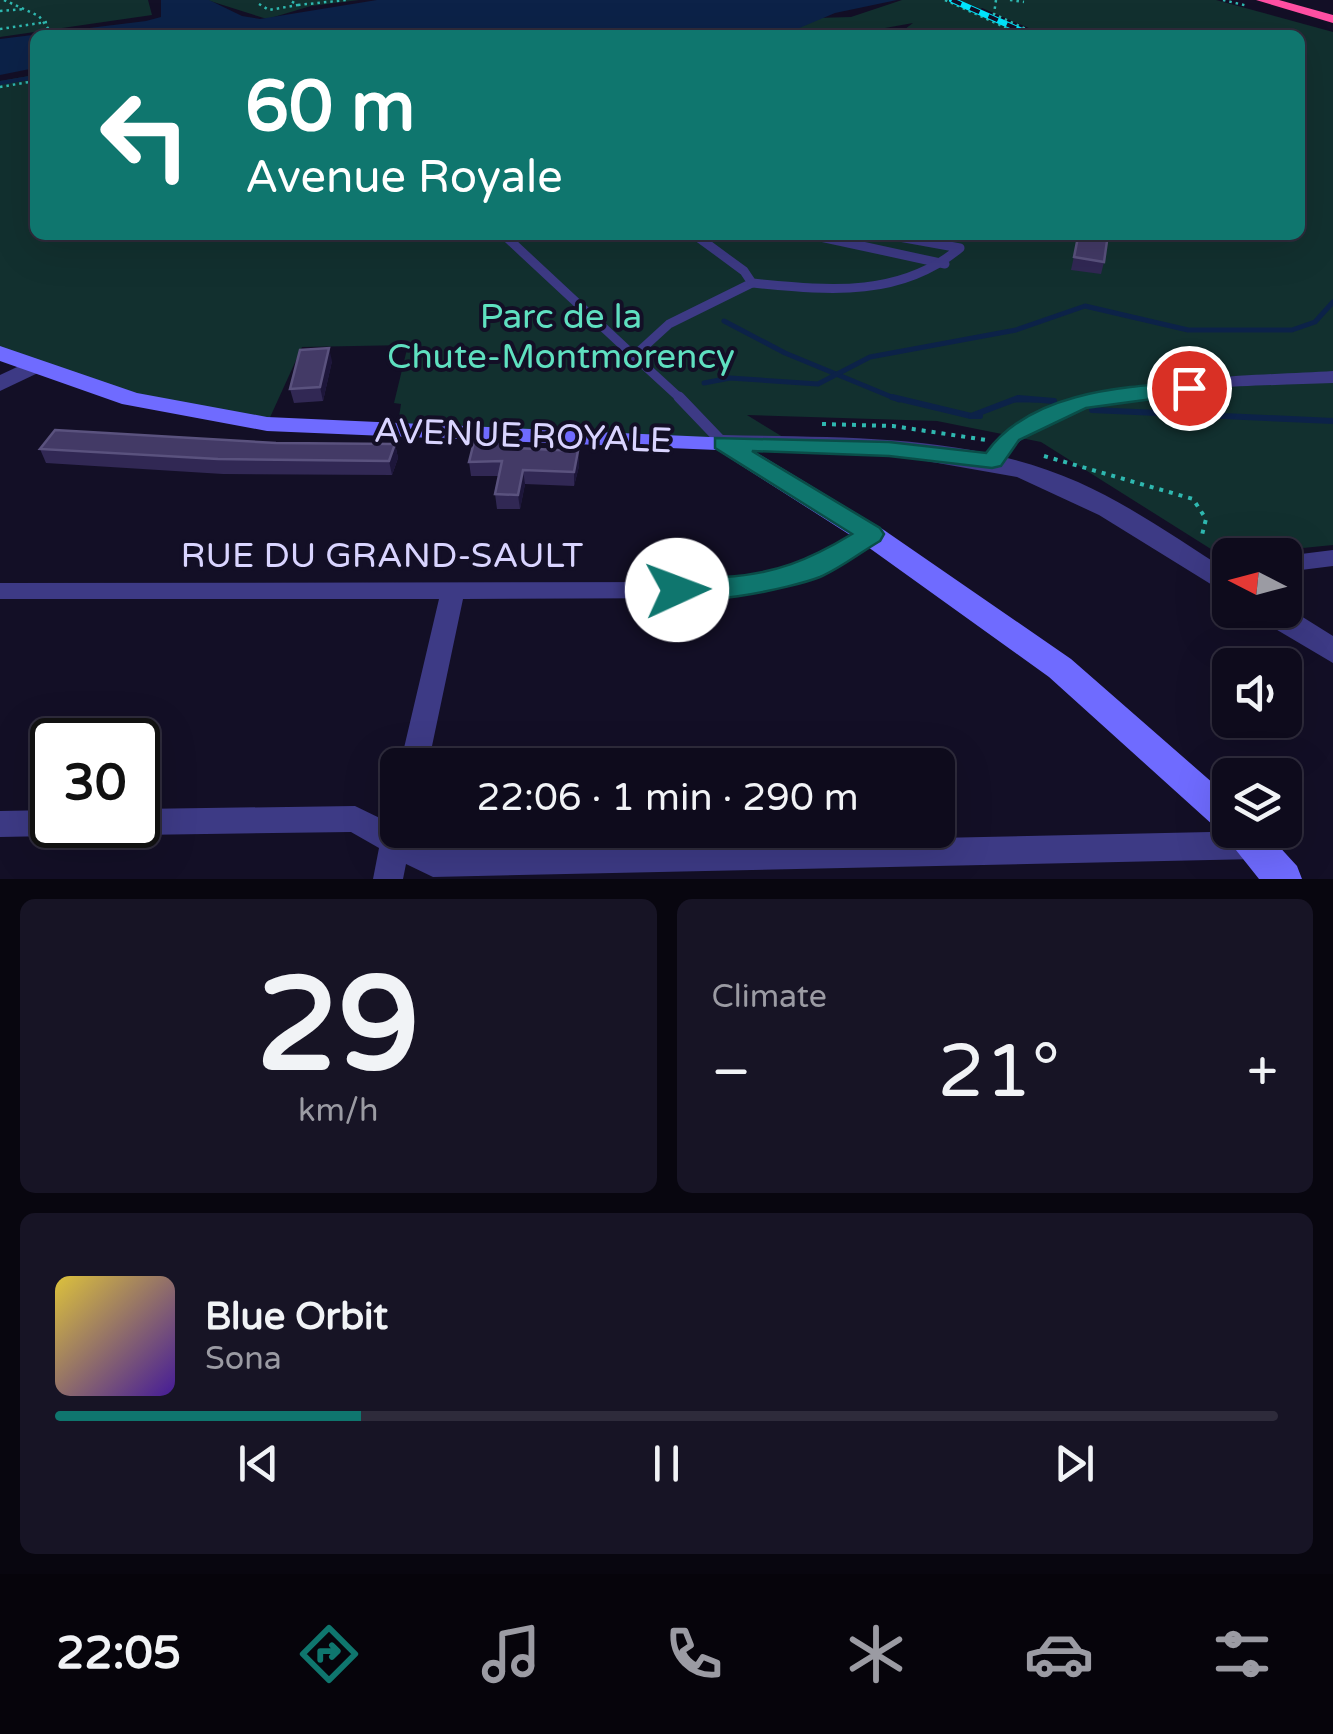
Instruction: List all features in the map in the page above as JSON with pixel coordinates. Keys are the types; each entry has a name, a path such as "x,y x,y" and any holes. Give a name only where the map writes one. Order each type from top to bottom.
{"highway":[{"path":"1263,0 1333,19"},
{"path":"1298,0 1333,6"}],"main road":[{"name":"AVENUE ROYALE","path":"0,353 32,368 152,406 266,424 723,443 871,534 1060,668 1212,805"},
{"name":"AVENUE ROYALE","path":"1256,848 1283,879"}],"street":[{"path":"0,384 32,368"},
{"path":"992,460 1010,435 1079,403 1117,394 1333,377"},
{"path":"723,443 889,449 992,460 1070,488 1212,571"},
{"name":"RUE DU GRAND-SAULT","path":"0,591 714,590 766,584 813,569 871,534"},
{"path":"1302,562 1333,558"},
{"path":"418,748 454,590"},
{"path":"1297,628 1333,650"},
{"path":"160,822 355,819 380,829"},
{"path":"0,824 30,823"},
{"path":"955,843 1212,833"},
{"path":"388,879 394,848"},
{"path":"413,848 432,862 810,848"}],"lane":[{"path":"509,240 710,425 723,443"},
{"path":"702,240 744,271 752,283"},
{"path":"835,240 945,264"},
{"path":"634,356 669,324 752,283 873,286 914,280 945,264 960,248 916,240"}],"path":[{"path":"4,0 27,8 51,30"},
{"path":"289,0 298,5"},
{"path":"259,4 270,10 346,0"},
{"path":"945,0 1011,30"},
{"path":"996,0 994,14 1028,30"},
{"path":"1010,0 1024,2"},
{"path":"0,11 27,8"},
{"path":"0,29 48,24"},
{"path":"0,87 30,82"},
{"path":"239,240 240,244"}],"green space":[{"path":"0,0 148,0 152,15 30,30 0,37"},
{"path":"207,0 359,0 311,6 267,19"},
{"name":"Parc de la Chute-Montmorency","path":"902,0 1216,0 1333,32 1333,545 1302,548 1302,538 1212,538 1212,550 1041,442 937,421 747,415 796,445 397,430 401,404 394,403 408,345 302,347 267,424 207,417 0,353 0,81 30,76 30,240 1305,240 1305,30 1033,30 982,8 974,13 1015,30 904,30 913,23 874,30 794,30 793,26 816,18 851,17"}],"water":[{"path":"161,0 209,0 242,16 260,19 377,0 897,0 835,13 787,30 73,30 161,17"},
{"path":"30,35 30,69 0,75 0,39"}],"building":[{"path":"1077,240 1107,241 1104,262 1074,257"},
{"path":"329,348 320,387 290,389 300,350"},
{"path":"55,430 276,443 395,444 389,461 218,459 40,449"},
{"path":"474,442 578,451 574,472 523,470 518,495 495,494 502,461 469,462"}],"waterway":[{"path":"0,83 30,78"},
{"path":"837,374 870,357 1016,330 1085,306 1188,330 1292,330 1315,322 1333,302"},
{"path":"724,321 837,374"},
{"path":"704,383 730,378 818,384 837,374"},
{"path":"837,374 899,400"},
{"path":"892,397 971,416"},
{"path":"971,416 1018,398 1054,401"},
{"path":"1014,400 1036,400"},
{"path":"1092,410 1333,421"},
{"path":"971,416 980,416"}],"railway":[{"path":"952,0 1020,30"}],"route":[{"path":"677,590 766,584 813,569 871,534 723,443 889,449 992,460 1010,435 1079,403 1117,394 1189,388"}]}
